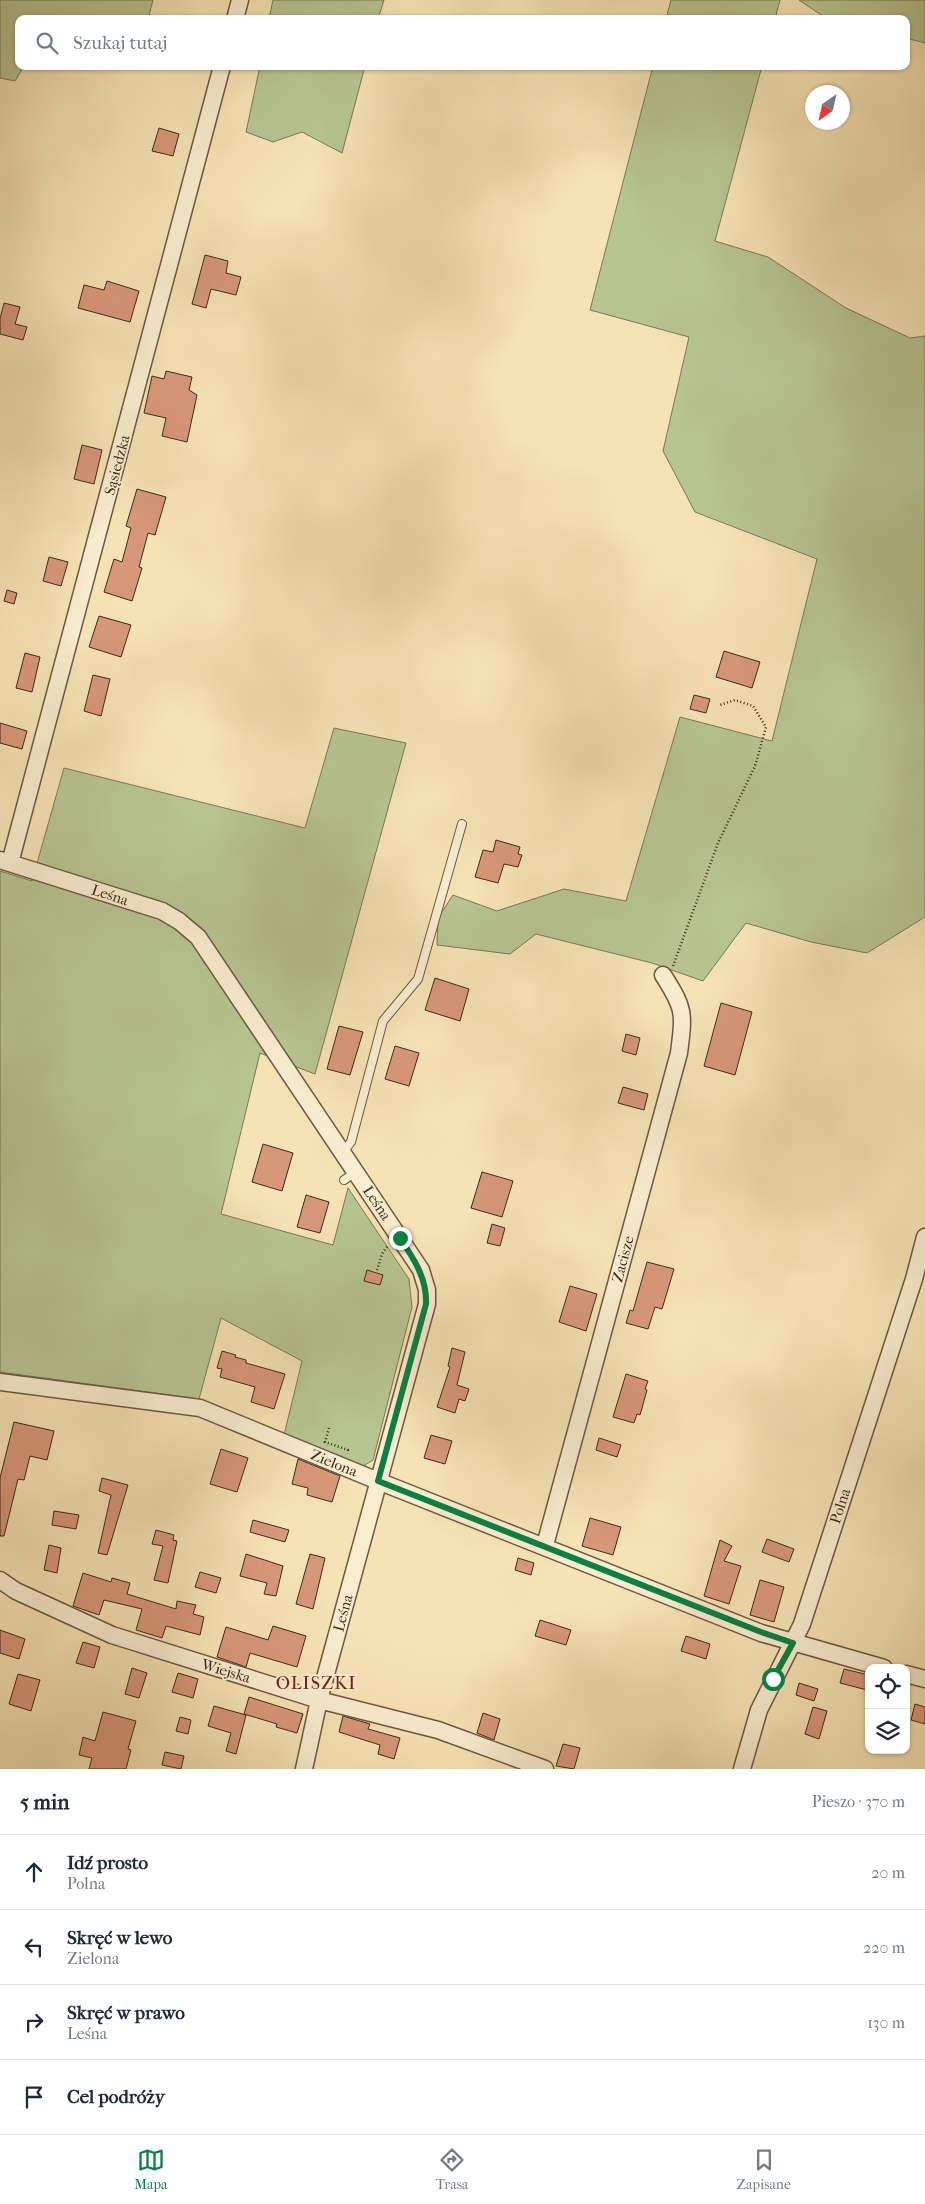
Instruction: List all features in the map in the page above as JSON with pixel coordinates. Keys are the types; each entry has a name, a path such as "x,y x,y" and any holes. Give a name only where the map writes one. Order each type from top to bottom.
{"street":[{"path":"236,15 240,0"},
{"name":"Sąsiedzka","path":"5,861 221,70"},
{"name":"Leśna","path":"5,861 162,911 180,921 198,937 343,1152 350,1176 400,1238 421,1270 427,1290 426,1304 319,1700 304,1769"},
{"name":"Zacisze","path":"545,1545 679,1053 683,1016 676,994 665,979"},
{"name":"Polna","path":"742,1769 759,1710 802,1624 925,1237"},
{"name":"Zielona","path":"0,1382 200,1408 378,1481 545,1545 761,1632 869,1664"},
{"name":"Wiejska","path":"0,1580 16,1590 112,1635 319,1700 438,1730 545,1769"},
{"path":"910,1675 925,1679"}],"lane":[{"path":"343,1152 351,1142 383,1021 418,979 462,824"}],"path":[{"path":"665,979 718,843 755,766 766,727 754,706 735,700 720,705"},
{"path":"377,1270 387,1246 400,1238"}],"green space":[{"path":"0,0 153,0 149,15 15,15 15,70 22,70 15,81 0,78"},
{"path":"273,0 384,0 379,15 270,15"},
{"path":"671,0 780,0 776,15 667,15"},
{"path":"799,0 925,0 925,43 910,39 910,15 821,15"},
{"path":"259,70 364,70 342,153 302,132 273,142 246,132"},
{"path":"652,70 761,70 715,241 768,257 846,308 910,338 925,336 925,917 867,953 811,942 746,923 703,981 652,963 536,934 510,954 437,945 438,918 453,895 497,911 564,889 626,901 680,717 772,741 817,559 695,512 663,451 689,337 590,310"},
{"path":"334,728 406,743 315,1074 260,1053 221,1214 333,1245 348,1188 409,1279 412,1307 373,1460 362,1467 284,1435 302,1361 221,1318 199,1399 0,1372 0,871 32,881 64,768 305,828"}],"building":[{"path":"159,128 179,134 173,156 152,151"},
{"path":"205,255 228,261 226,273 241,277 236,295 211,289 206,308 192,304"},
{"path":"107,281 139,291 130,322 78,308 84,285 104,290"},
{"path":"4,303 20,307 15,324 27,327 23,340 0,334 0,319"},
{"path":"166,371 192,377 189,390 197,395 187,442 162,436 166,418 144,413 152,376 164,379"},
{"path":"82,445 102,450 94,484 74,479"},
{"path":"137,489 166,497 155,535 148,533 139,567 142,568 132,601 104,592 114,559 122,562 131,528 126,526"},
{"path":"49,557 68,562 61,586 43,581"},
{"path":"7,590 17,593 14,604 4,601"},
{"path":"99,616 131,625 121,657 89,647"},
{"path":"724,651 760,662 752,688 716,677"},
{"path":"25,653 40,657 32,692 16,688"},
{"path":"93,675 110,679 101,716 84,711"},
{"path":"694,695 710,699 706,713 690,709"},
{"path":"0,723 27,731 22,749 0,743"},
{"path":"496,840 520,847 518,854 522,855 518,867 504,864 498,883 475,877 483,850 493,852"},
{"path":"435,978 469,989 460,1021 425,1010"},
{"path":"721,1003 752,1012 735,1075 704,1066"},
{"path":"339,1026 363,1032 350,1075 327,1069"},
{"path":"626,1034 640,1038 636,1055 622,1051"},
{"path":"395,1046 419,1053 409,1086 385,1079"},
{"path":"623,1087 648,1094 644,1110 618,1103"},
{"path":"263,1144 293,1153 282,1191 252,1182"},
{"path":"482,1172 513,1181 502,1217 471,1208"},
{"path":"306,1195 329,1202 320,1233 297,1227"},
{"path":"492,1224 505,1228 500,1246 487,1243"},
{"path":"647,1262 674,1269 662,1309 655,1307 648,1329 626,1323 630,1310 633,1311"},
{"path":"367,1270 383,1275 380,1285 364,1281"},
{"path":"570,1286 597,1294 586,1331 559,1322"},
{"path":"452,1348 465,1352 457,1385 469,1389 465,1401 459,1399 455,1413 437,1407 450,1367 448,1366"},
{"path":"222,1351 246,1360 246,1363 285,1374 274,1409 251,1402 255,1387 220,1377 222,1369 217,1368"},
{"path":"626,1374 648,1381 640,1415 637,1414 634,1423 613,1417"},
{"path":"14,1422 54,1431 47,1460 30,1456 24,1480 18,1479 4,1536 0,1536 0,1478"},
{"path":"431,1435 452,1441 445,1464 424,1458"},
{"path":"599,1438 621,1445 617,1457 596,1450"},
{"path":"221,1449 248,1458 237,1492 210,1484"},
{"path":"298,1459 340,1476 332,1502 307,1495 308,1488 292,1484"},
{"path":"102,1478 128,1485 107,1555 98,1553 111,1495 99,1491"},
{"path":"54,1511 79,1515 76,1529 52,1525"},
{"path":"590,1518 621,1527 613,1555 582,1546"},
{"path":"253,1520 289,1530 285,1542 250,1532"},
{"path":"156,1530 174,1535 173,1540 177,1541 168,1583 154,1580 163,1546 152,1544"},
{"path":"767,1539 794,1549 789,1562 762,1552"},
{"path":"720,1540 732,1546 724,1561 741,1566 729,1604 704,1596"},
{"path":"49,1545 61,1548 57,1573 44,1570"},
{"path":"246,1554 283,1566 276,1596 264,1594 267,1583 240,1576"},
{"path":"310,1554 325,1558 313,1609 296,1604"},
{"path":"518,1558 534,1563 531,1575 515,1570"},
{"path":"200,1572 221,1578 216,1593 195,1587"},
{"path":"83,1573 111,1582 112,1578 130,1583 127,1594 176,1609 177,1601 196,1605 193,1614 204,1617 200,1635 166,1626 162,1638 136,1630 142,1609 104,1600 99,1615 73,1606"},
{"path":"760,1580 784,1587 774,1622 750,1615"},
{"path":"540,1620 571,1630 566,1645 535,1636"},
{"path":"273,1626 306,1636 297,1667 250,1653 246,1667 217,1657 226,1627 268,1640"},
{"path":"0,1630 25,1639 19,1659 0,1653"},
{"path":"686,1636 710,1644 706,1659 681,1651"},
{"path":"83,1642 100,1647 94,1668 76,1663"},
{"path":"132,1668 147,1673 139,1698 125,1694"},
{"path":"844,1669 865,1674 865,1689 840,1683"},
{"path":"178,1673 198,1679 193,1698 172,1692"},
{"path":"18,1674 40,1680 31,1711 9,1704"},
{"path":"799,1683 818,1689 814,1701 796,1695"},
{"path":"249,1697 303,1714 297,1733 276,1727 277,1724 244,1714"},
{"path":"915,1704 925,1707 925,1724 911,1720"},
{"path":"214,1706 246,1715 236,1754 226,1751 231,1733 208,1726"},
{"path":"813,1707 827,1711 819,1739 805,1734"},
{"path":"103,1712 136,1721 128,1749 131,1750 126,1769 89,1769 92,1758 79,1755 83,1737 95,1741"},
{"path":"483,1713 500,1719 494,1740 477,1733"},
{"path":"343,1716 370,1724 368,1729 400,1738 394,1759 378,1754 380,1745 339,1732"},
{"path":"180,1717 191,1720 188,1734 176,1731"},
{"path":"563,1744 580,1748 574,1769 556,1766"},
{"path":"165,1752 184,1756 181,1769 162,1765"}],"district":[{"name":"OLISZKI","path":"316,1683"}],"route":[{"path":"400,1238 421,1270 427,1290 426,1304 422,1325 378,1481 793,1643 773,1679"}]}
